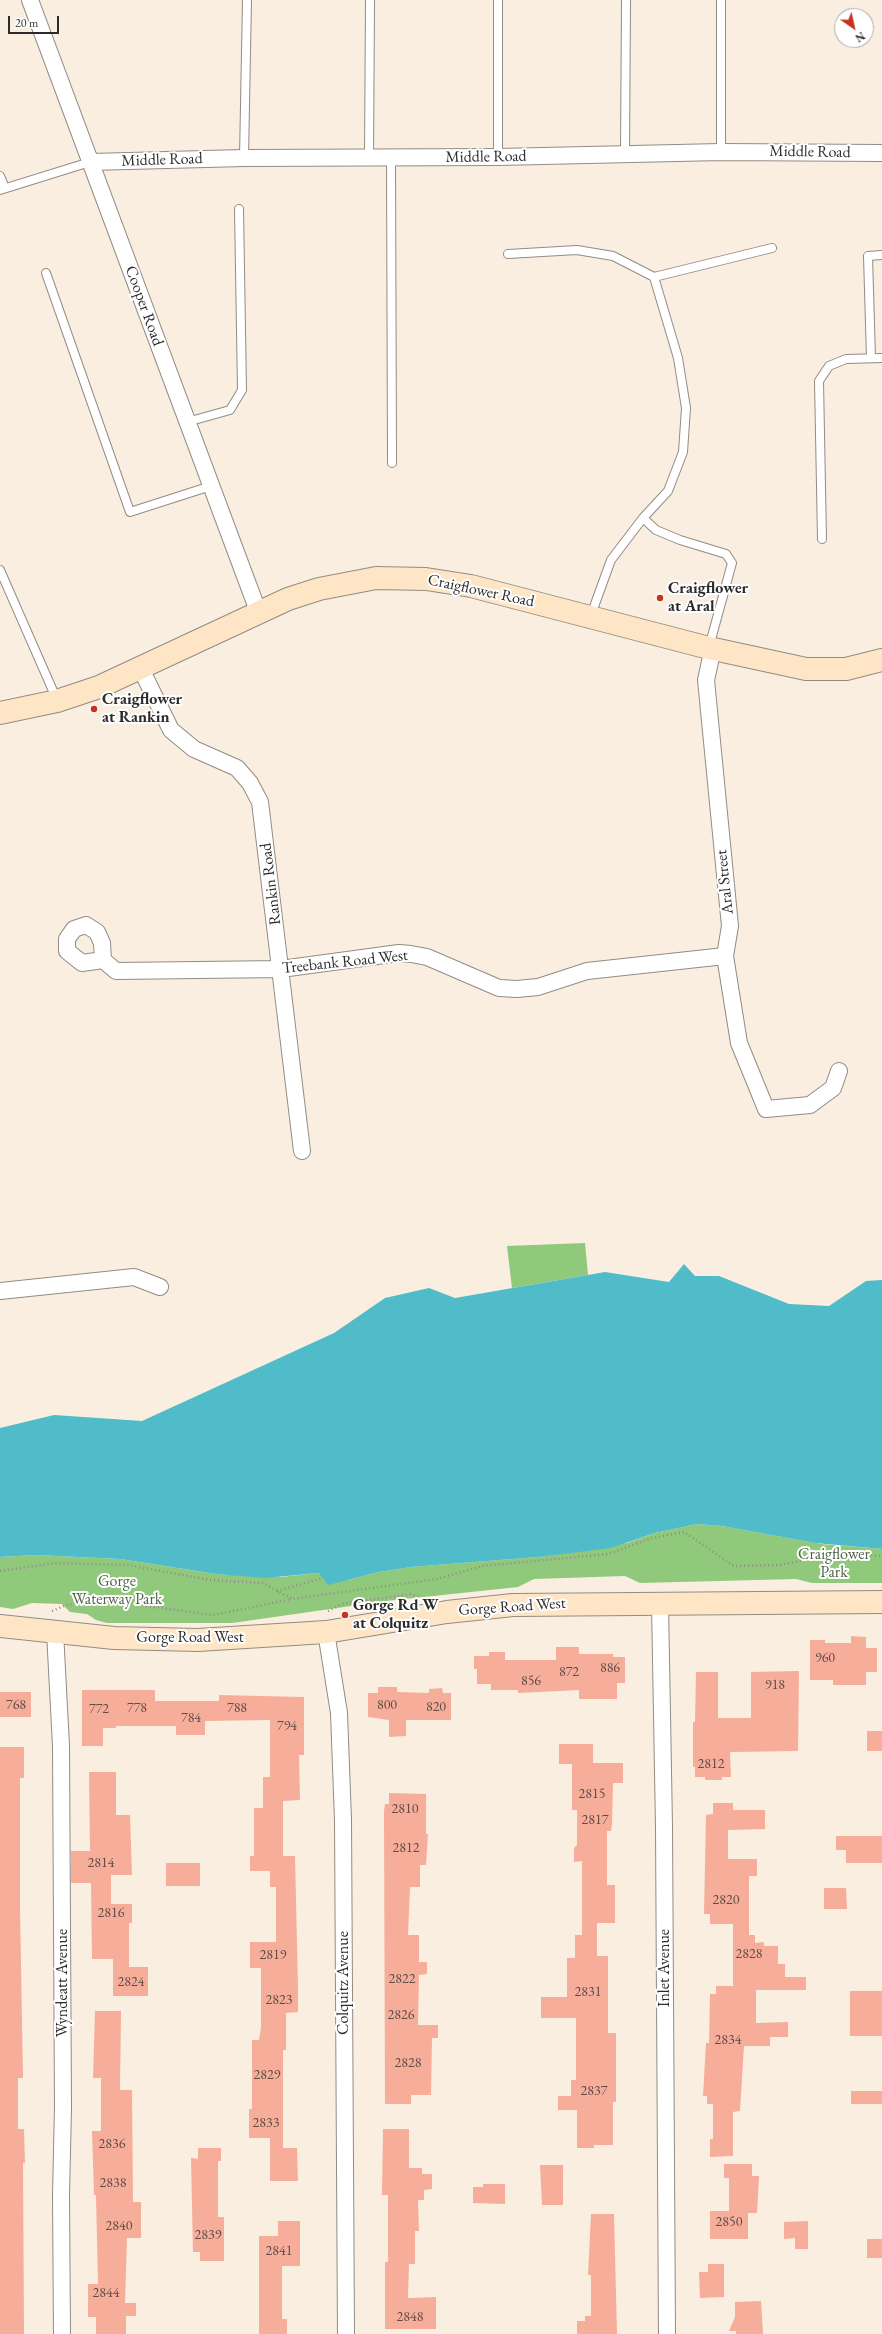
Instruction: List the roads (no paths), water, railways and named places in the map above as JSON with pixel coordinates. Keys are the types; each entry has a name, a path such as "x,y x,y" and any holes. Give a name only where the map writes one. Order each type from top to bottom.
{"main road":[{"name":"Craigflower Road","path":"0,713 57,701 100,687 141,669 258,612 319,589 376,578 426,579 471,586 711,648 806,669 846,669 882,660"},
{"name":"Gorge Road West","path":"0,1626 50,1623 114,1638 198,1640 326,1632 483,1607 660,1603 882,1602"}],"street":[{"name":"Cooper Road","path":"30,0 258,612"},
{"name":"Middle Road","path":"90,162 244,158 498,157 721,152 882,153"},
{"name":"Aral Street","path":"711,648 706,680 730,926 725,956 739,1042 766,1110 810,1105 833,1088 839,1071"},
{"name":"Rankin Road","path":"141,669 166,721 178,737 194,749 237,768 257,793 264,822 302,1152"},
{"name":"Treebank Road West","path":"103,960 116,971 280,968 399,953 427,957 499,988 517,990 538,987 587,971 725,956"},
{"path":"0,1291 134,1277 160,1287"},
{"name":"Inlet Avenue","path":"660,1603 664,1827 667,2334"},
{"name":"Wyndeatt Avenue","path":"50,1623 61,1746 63,2099 61,2195 62,2334"},
{"name":"Colquitz Avenue","path":"326,1632 339,1713 342,1812 346,2334"}],"lane":[{"path":"244,158 247,0"},
{"path":"369,158 370,0"},
{"path":"498,0 498,157"},
{"path":"625,154 626,0"},
{"path":"721,0 721,152"},
{"path":"391,157 392,462"},
{"path":"0,176 2,189 90,162"},
{"path":"187,422 230,410 242,390 239,209"},
{"path":"508,254 577,250 613,256 654,277 772,248"},
{"path":"871,358 868,256 882,256"},
{"path":"46,273 130,512 211,486"},
{"path":"590,616 611,560 642,518 668,491 683,452 686,408 678,358 654,277"},
{"path":"822,539 819,381 829,366 846,359 882,358"},
{"path":"642,518 656,530 680,540 726,554 732,563 711,648"},
{"path":"0,570 57,701"}],"water":[{"path":"684,1264 695,1276 719,1276 789,1304 829,1306 866,1281 882,1280 882,1549 815,1543 722,1526 697,1524 655,1533 611,1548 538,1557 411,1567 379,1572 328,1585 319,1573 265,1578 216,1574 120,1559 36,1555 0,1557 0,1428 54,1415 142,1421 334,1333 385,1298 429,1288 455,1298 605,1272 669,1282"}],"place":[{"name":"Craigflower at Aral","path":"660,598"},
{"name":"Craigflower at Rankin","path":"94,709"},
{"name":"Gorge Rd W at Colquitz","path":"345,1615"}],"park label":[{"name":"Craigflower Park","path":"834,1564"},
{"name":"Gorge Waterway Park","path":"117,1591"}]}
